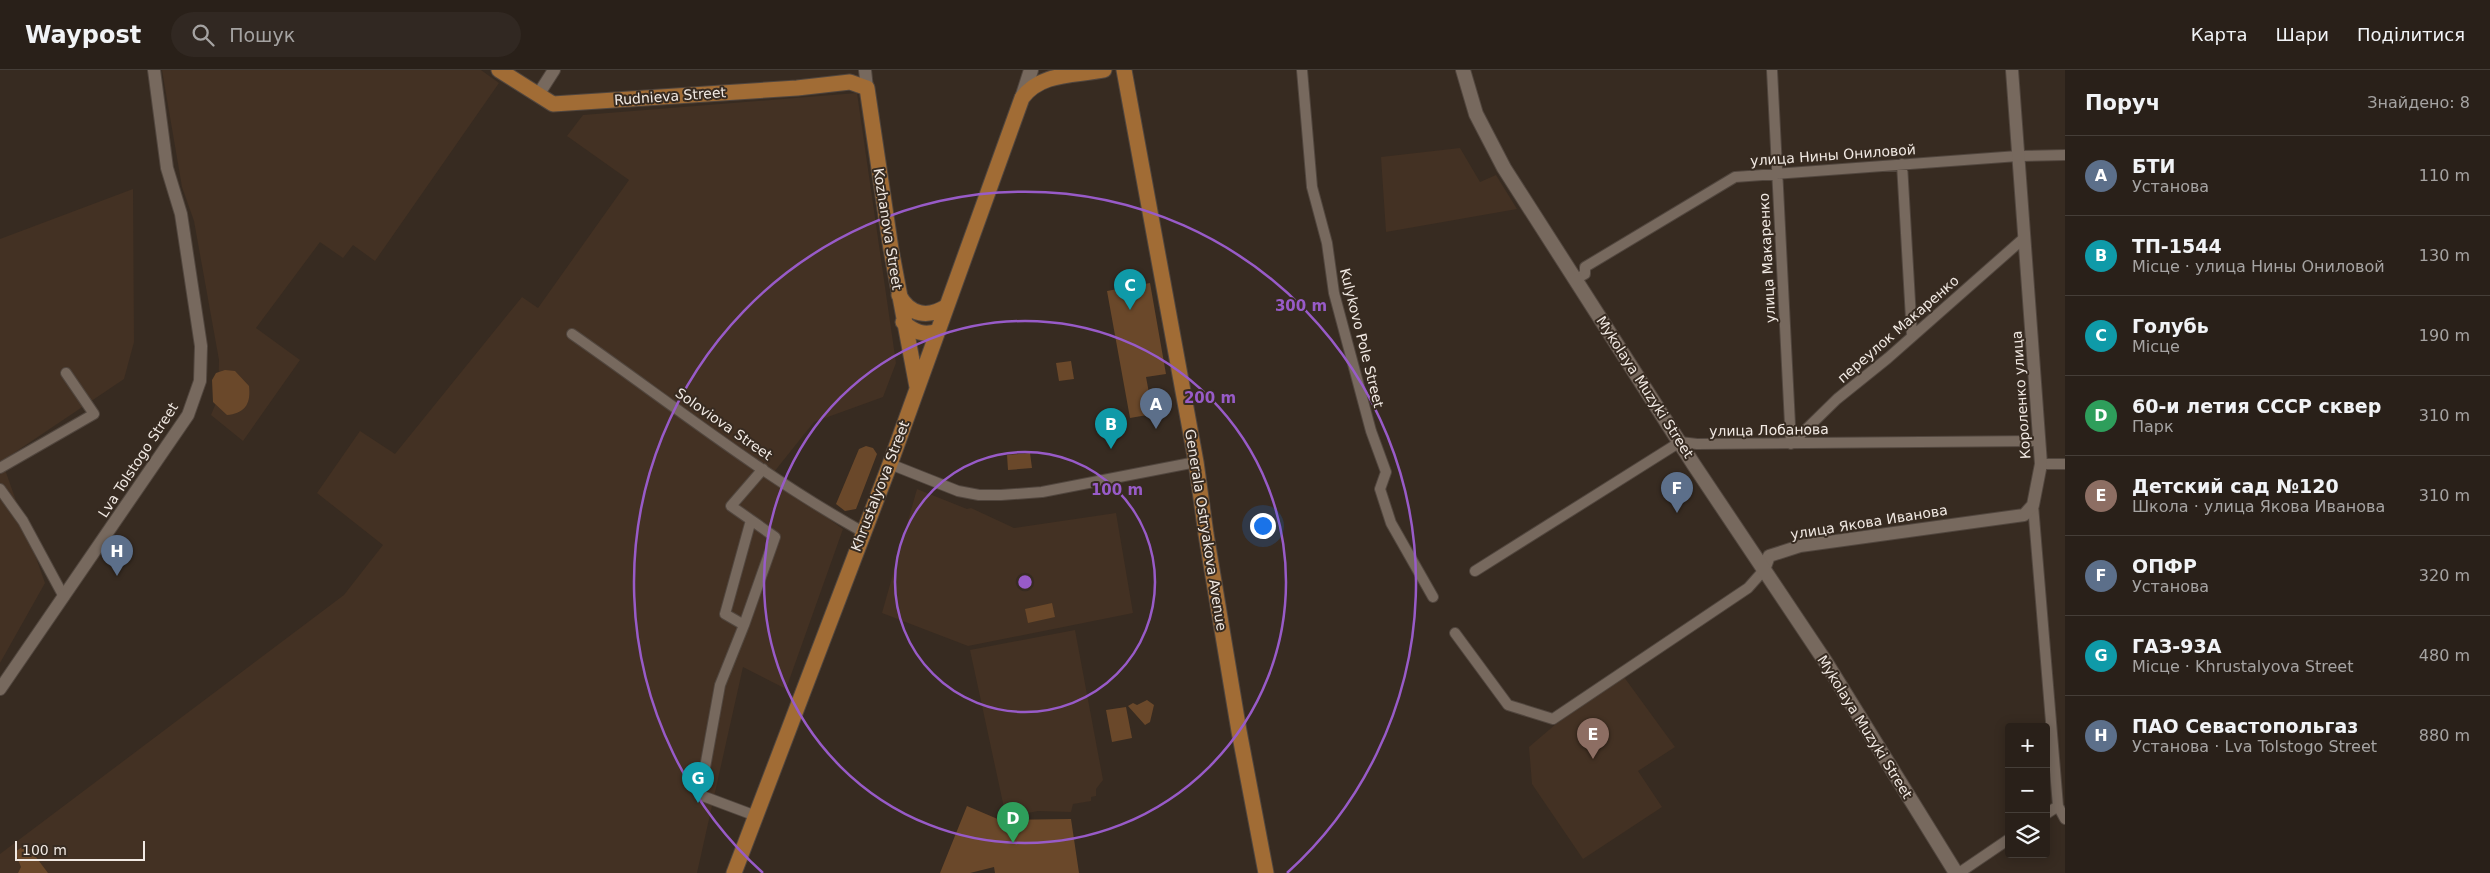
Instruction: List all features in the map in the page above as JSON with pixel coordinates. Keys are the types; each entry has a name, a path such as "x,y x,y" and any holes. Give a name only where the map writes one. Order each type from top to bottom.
{"main road":[{"name":"Rudnieva Street","path":"499,70 553,104 797,88 850,82 866,77"},
{"name":"Khrustalyova Street","path":"734,873 890,464 1031,70"},
{"path":"1022,98 1032,86 1046,80 1102,70"},
{"name":"Generala Ostryakova Avenue","path":"1124,70 1196,462 1239,731 1266,873"},
{"name":"Mykolaya Muzyki Street","path":"1463,70 1476,114 1490,145 1680,442 1825,661 1957,873"},
{"name":"Kozhanova Street","path":"866,77 898,293 917,387"},
{"path":"898,293 908,308 925,315 937,313 947,306"},
{"path":"903,322 910,329 920,333 930,334 938,331"}],"street":[{"name":"Lva Tolstogo Street","path":"0,689 188,415 200,381 201,346 181,214 167,168 154,70"},
{"path":"538,95 554,70"},
{"name":"Kulykovo Pole Street","path":"1302,70 1312,187 1327,244 1339,310 1371,431 1386,472 1380,489 1391,523 1433,597"},
{"name":"улица Макаренко","path":"1772,70 1791,444"},
{"name":"Короленко улица","path":"2012,70 2041,464 2033,505 2058,806 2065,819"},
{"name":"улица Нины Ониловой","path":"1576,279 1585,274 1585,267 1735,177 1776,172 2018,156 2065,155"},
{"path":"1902,164 1912,336"},
{"name":"переулок Макаренко","path":"1791,444 1837,399 2024,238"},
{"name":"Soloviova Street","path":"572,334 763,469 828,513 863,532"},
{"path":"0,468 94,414 66,373"},
{"name":"улица Лобанова","path":"1680,442 1697,444 1791,444 2039,441"},
{"path":"1475,571 1680,442"},
{"path":"890,464 958,491 979,495 1000,495 1042,492 1196,462"},
{"path":"2041,464 2065,464"},
{"path":"756,816 700,794 720,685 744,625 775,537 732,506 763,469"},
{"path":"0,489 23,521 64,597"},
{"name":"улица Якова Иванова","path":"1455,633 1508,705 1553,719 1748,588 1764,570 1769,556 1800,546 2024,515 2033,505"},
{"path":"744,625 725,614 751,520"},
{"path":"2048,813 2058,806"},
{"path":"1957,873 2005,842"}],"shaded area":[{"path":"162,70 481,70 499,83 375,261 353,245 343,258 320,242 256,328 300,360 243,441 211,415 218,398 219,360 194,221 182,187"},
{"path":"857,93 896,363 883,397 814,422 770,477 843,529 786,689 743,667 697,873 0,873 0,854 344,595 383,545 317,493 360,431 395,454 522,297 538,308 629,180 567,136 583,115"},
{"path":"1460,148 1480,182 1496,175 1517,209 1386,232 1381,157"},
{"path":"133,189 134,342 124,379 2,461 45,583 0,663 0,239"},
{"path":"1150,283 1166,374 1146,377 1153,414 1130,418 1107,291"},
{"path":"1071,361 1074,379 1059,381 1056,363"},
{"path":"225,370 235,371 249,386 249,398 246,406 238,412 227,415 213,402 212,380 216,373"},
{"path":"866,446 873,448 877,454 856,509 845,511 836,504 859,449"},
{"path":"1030,453 1032,468 1008,470 1007,455"},
{"path":"917,489 967,509 971,508 1014,528 1116,513 1133,613 968,646 882,613"},
{"path":"1052,603 1055,617 1028,623 1025,609"},
{"path":"1075,630 1103,780 1096,789 1096,796 1091,797 1091,801 1073,804 1071,812 1038,811 1006,817 970,650"},
{"path":"1624,677 1675,747 1638,771 1662,807 1583,859 1532,784 1529,747 1556,724"},
{"path":"1147,700 1154,705 1150,722 1145,725 1128,706 1133,703 1137,705"},
{"path":"1126,707 1132,738 1112,742 1106,710"},
{"path":"967,806 1000,820 1071,819 1079,873 995,873 994,867 970,873 940,873"},
{"path":"26,844 48,873 18,873 21,867 15,852"}],"place":[{"name":"Голубь","path":"1130,310"},
{"name":"БТИ","path":"1156,429"},
{"name":"ТП-1544","path":"1111,449"},
{"name":"ОПФР","path":"1677,513"},
{"name":"ПАО Севастопольгаз","path":"117,576"},
{"name":"Детский сад №120","path":"1593,759"},
{"name":"ГАЗ-93А","path":"698,803"},
{"name":"60-и летия СССР сквер","path":"1013,843"}]}
